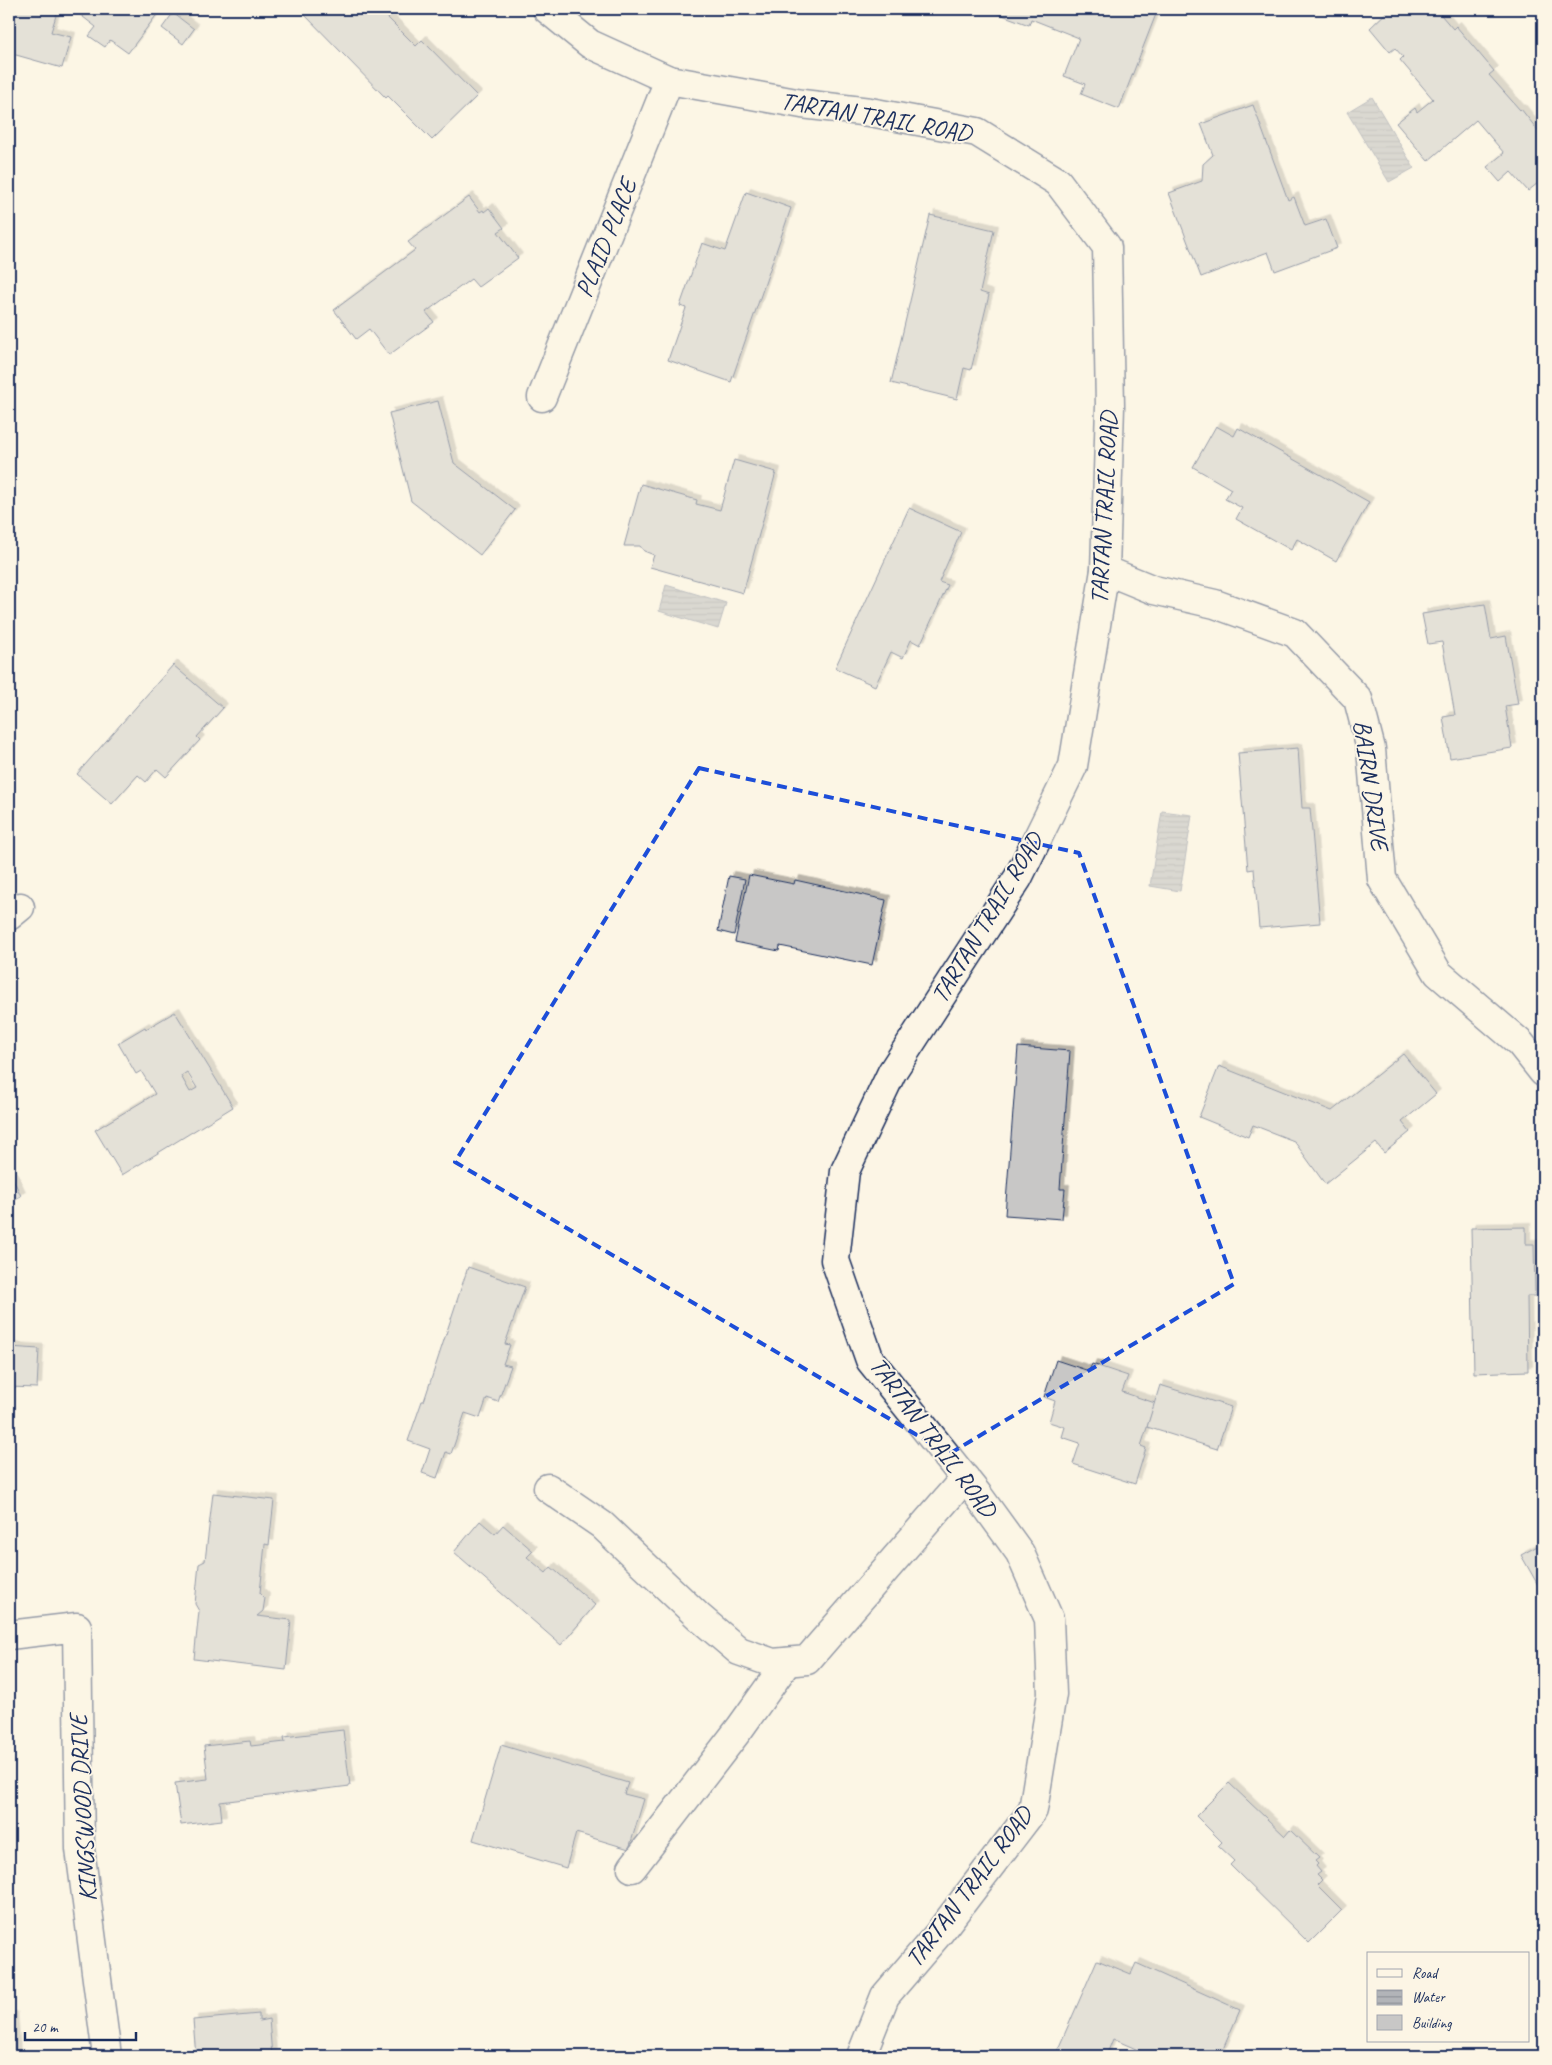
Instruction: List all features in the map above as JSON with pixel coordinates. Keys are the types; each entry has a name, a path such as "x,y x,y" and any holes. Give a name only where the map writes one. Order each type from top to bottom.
{"street":[{"name":"TARTAN TRAIL ROAD","path":"547,9 590,44 669,80 802,104 870,112 977,132 1058,182 1108,247 1110,406 1106,570 1073,766 1018,878 892,1072 846,1171 836,1260 870,1360 965,1478 1020,1553 1050,1619 1052,1694 1033,1810 939,1933 885,1996 861,2056"},
{"name":"PLAID PLACE","path":"542,397 669,80"},
{"name":"BAIRN DRIVE","path":"1106,570 1154,590 1215,604 1295,634 1358,699 1371,749 1382,879 1438,973 1520,1043 1543,1072"},
{"path":"548,1488 602,1524 739,1652 774,1663 807,1660 965,1478"},
{"name":"KINGSWOOD DRIVE","path":"9,1635 77,1627 80,1849 107,2056"},
{"path":"632,1868 740,1728 787,1662"}],"highlighted area":[{"path":"699,768 1079,853 1234,1284 949,1454 455,1162"}],"water":[{"path":"1372,97 1414,168 1389,182 1347,112"},
{"path":"666,585 726,603 718,629 659,611"},
{"path":"1162,811 1192,815 1180,891 1150,886"}],"building":[{"path":"9,9 58,9 51,32 71,37 62,68 9,53"},
{"path":"75,9 161,9 128,53 110,40 105,47 89,36 96,27"},
{"path":"305,9 388,9 383,13 416,46 422,40 477,96 432,140 388,96 386,98 302,12"},
{"path":"986,9 1158,9 1119,109 1081,94 1085,84 1064,76 1079,38 1031,19 1029,25"},
{"path":"1390,9 1436,9 1453,29 1456,26 1494,71 1489,75 1521,109 1543,137 1543,179 1528,191 1511,172 1500,182 1487,167 1504,153 1476,120 1428,161 1396,123 1415,108 1417,112 1433,99 1400,60 1403,57 1395,48 1390,52 1370,28"},
{"path":"173,13 194,29 183,44 162,28"},
{"path":"1253,105 1288,200 1294,197 1305,226 1326,219 1337,248 1275,271 1268,252 1201,277 1169,193 1202,181 1203,164 1213,155 1201,124"},
{"path":"746,192 791,208 731,382 668,360 686,308 680,306 702,243 725,251"},
{"path":"469,197 480,212 483,210 484,212 489,208 504,228 498,232 518,258 478,287 471,279 426,312 434,322 389,355 369,329 356,339 334,310 415,250 408,242"},
{"path":"930,215 994,230 980,292 989,295 971,370 964,368 957,399 891,383"},
{"path":"438,401 454,463 515,510 480,555 411,501 389,413"},
{"path":"1216,426 1234,436 1238,428 1369,502 1336,561 1297,539 1291,550 1236,519 1242,508 1225,499 1231,489 1193,467"},
{"path":"734,460 776,472 743,593 650,567 654,555 644,551 640,546 624,546 641,484 697,500 696,504 720,510"},
{"path":"909,508 961,532 939,582 948,585 920,645 911,640 903,658 891,652 875,686 835,668"},
{"path":"1485,604 1491,639 1506,636 1518,704 1505,706 1512,748 1450,758 1443,717 1455,715 1442,642 1428,644 1422,614"},
{"path":"173,665 223,708 197,737 200,740 166,777 157,769 146,782 138,775 112,804 77,774"},
{"path":"1298,748 1302,808 1310,808 1320,923 1259,928 1254,869 1248,870 1238,753"},
{"path":"749,875 794,884 795,880 886,900 872,965 780,946 779,951 735,942"},
{"path":"729,876 745,879 734,935 718,931"},
{"path":"175,1012 233,1107 122,1175 95,1130 155,1094 141,1071 136,1074 118,1043 145,1027 146,1029","holes":["187,1072 197,1088 190,1092 181,1076"]},
{"path":"1018,1047 1070,1051 1060,1189 1065,1189 1062,1219 1005,1215"},
{"path":"1403,1054 1436,1094 1402,1122 1410,1132 1384,1153 1376,1143 1325,1184 1294,1141 1253,1125 1248,1137 1199,1117 1219,1066 1332,1111"},
{"path":"9,1170 21,1196 9,1202"},
{"path":"1526,1227 1526,1244 1534,1244 1535,1296 1527,1296 1528,1371 1474,1373 1471,1228"},
{"path":"468,1267 525,1287 505,1344 510,1345 503,1364 511,1366 498,1402 487,1398 480,1418 465,1413 451,1454 446,1452 437,1478 422,1473 430,1449 408,1441 422,1401 424,1401"},
{"path":"9,1347 39,1349 37,1388 9,1387"},
{"path":"1056,1360 1089,1371 1092,1364 1128,1376 1122,1392 1155,1403 1141,1446 1146,1448 1135,1484 1073,1464 1080,1443 1062,1437 1065,1427 1049,1422 1055,1401 1044,1397"},
{"path":"1160,1385 1231,1407 1217,1449 1147,1427"},
{"path":"213,1493 274,1500 269,1545 265,1544 260,1593 265,1598 263,1611 257,1616 291,1620 286,1670 194,1659 199,1611 195,1604 199,1564 205,1561"},
{"path":"480,1521 495,1534 503,1525 533,1551 527,1557 546,1573 551,1567 595,1605 561,1645 454,1552"},
{"path":"1543,1543 1543,1594 1521,1555"},
{"path":"343,1730 350,1786 220,1802 222,1820 181,1825 175,1783 208,1779 204,1746 250,1741 251,1746 285,1742 284,1737"},
{"path":"501,1745 628,1783 624,1794 644,1799 629,1849 576,1833 566,1868 473,1840"},
{"path":"1229,1783 1285,1836 1290,1830 1319,1858 1315,1861 1318,1864 1316,1866 1321,1872 1317,1875 1322,1880 1317,1885 1342,1910 1309,1943 1230,1865 1234,1861 1218,1846 1222,1842 1196,1816"},
{"path":"1097,1960 1131,1974 1136,1963 1240,2010 1220,2056 1152,2056 1113,2039 1106,2056 1055,2056"},
{"path":"259,2014 259,2021 269,2019 272,2056 196,2056 193,2020"},
{"path":"9,2016 13,2016 16,2056 9,2056"}]}
